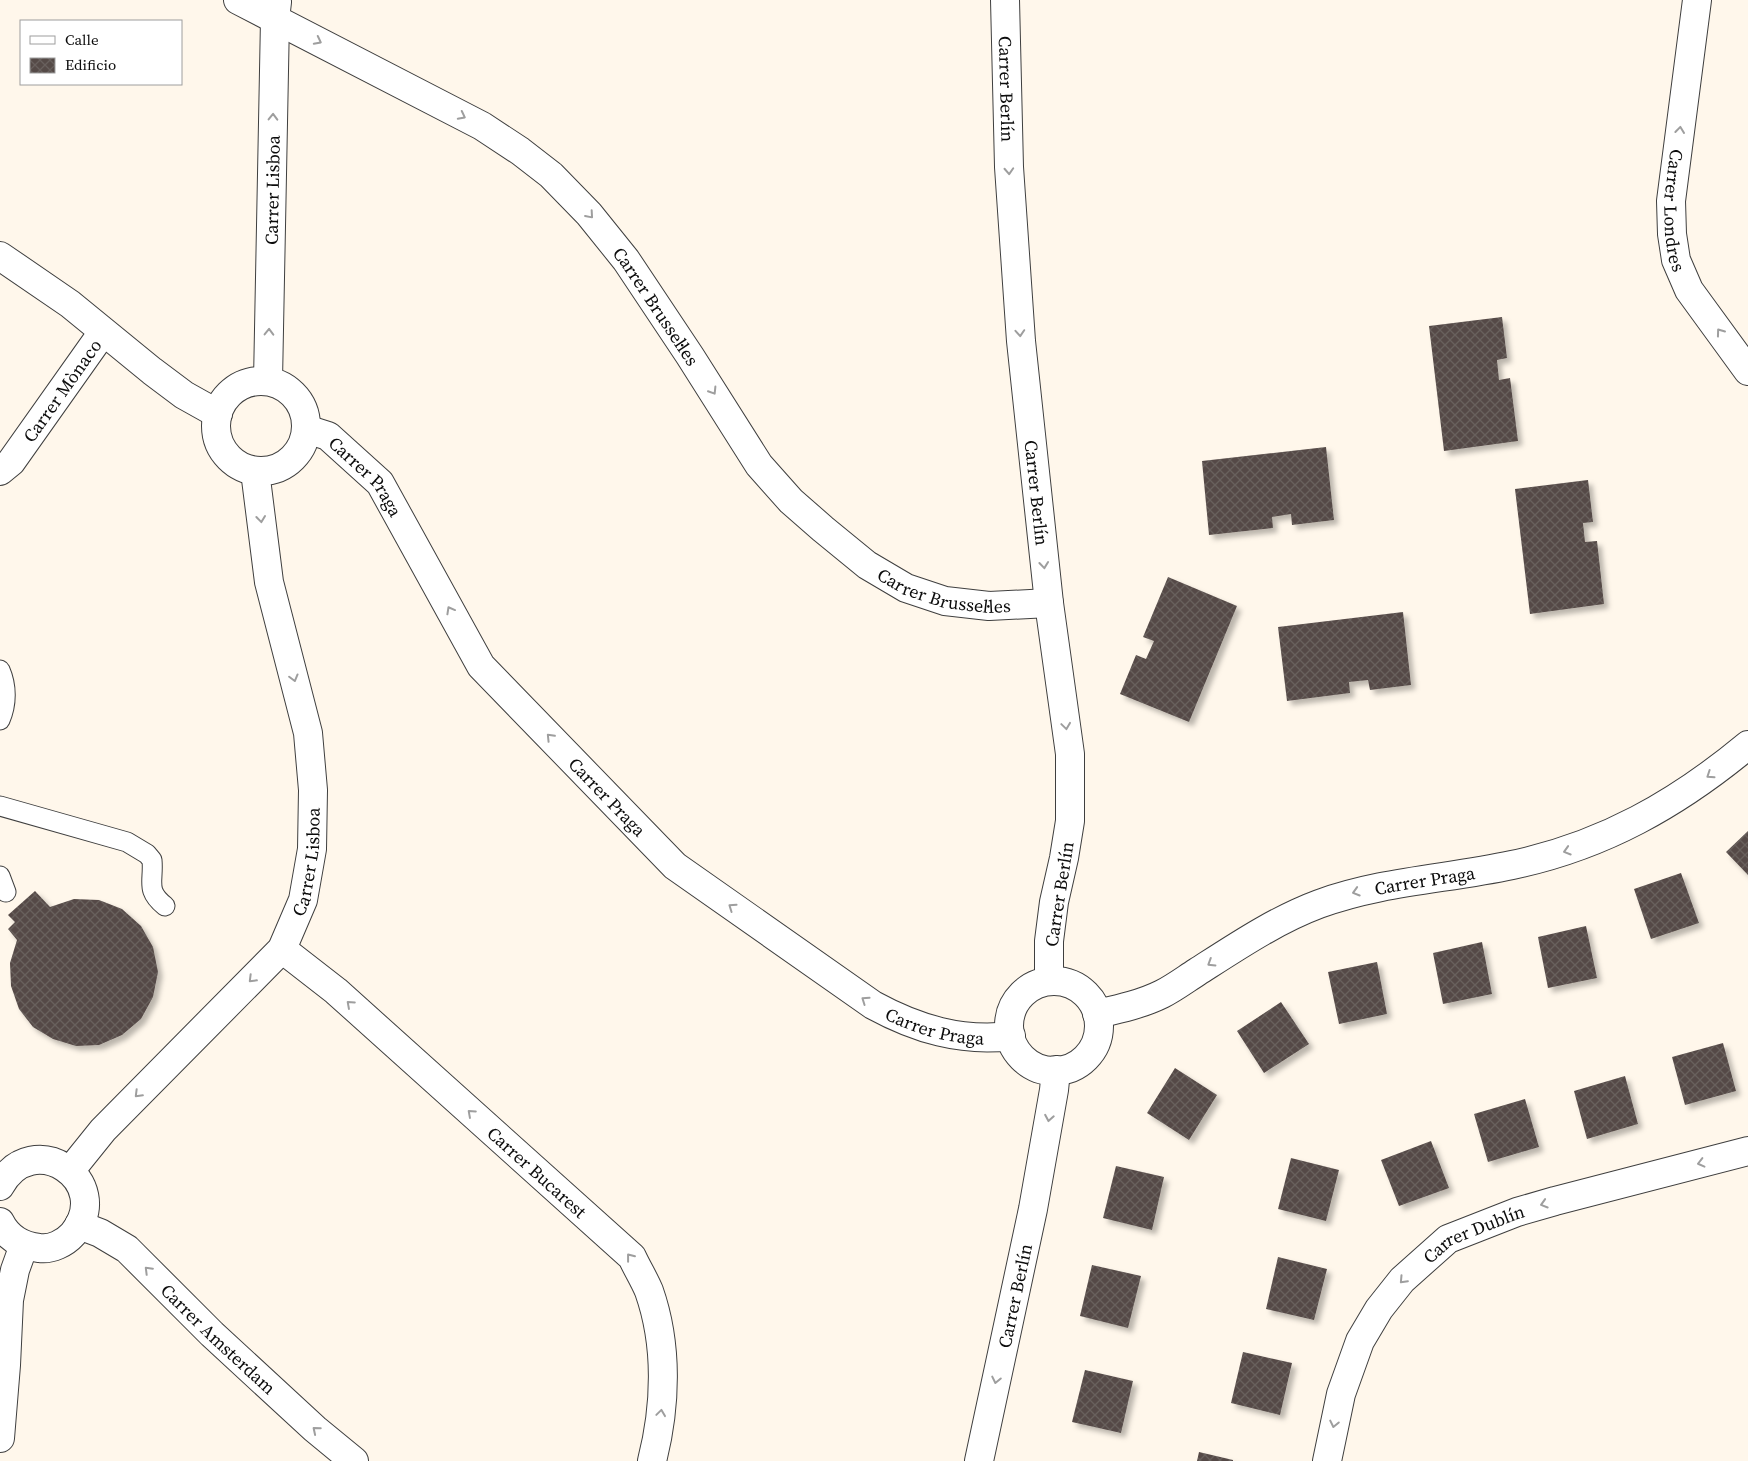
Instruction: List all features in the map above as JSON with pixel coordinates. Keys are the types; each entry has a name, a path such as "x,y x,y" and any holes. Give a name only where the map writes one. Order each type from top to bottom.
{"street":[{"name":"Carrer Brussel·les","path":"238,0 276,9 482,126 520,151 551,175 589,214 626,260 759,465 791,501 867,565 906,588 945,601 989,606 1048,602"},
{"name":"Carrer Berlín","path":"1005,0 1009,167 1020,341 1048,602 1070,754 1070,821 1054,902 1049,941 1050,981"},
{"name":"Carrer Londres","path":"1697,0 1671,201 1672,234 1676,260 1689,290 1748,371"},
{"name":"Carrer Lisboa","path":"268,381 276,9"},
{"path":"0,256 70,304 184,395 218,414"},
{"name":"Carrer Mònaco","path":"0,470 11,462 103,332"},
{"path":"254,381 268,381 282,385 294,394 306,417 306,430 304,443 288,463 276,469 261,472 246,469 233,462 222,451 216,437 216,421 220,406 228,394 240,385 254,381"},
{"name":"Carrer Praga","path":"306,430 328,436 380,483 481,666 675,866 873,1005 900,1020 951,1034 994,1038 1011,1036"},
{"name":"Carrer Lisboa","path":"70,1170 103,1130 282,949 303,900 312,849 313,790 308,734 269,582 255,471"},
{"name":"Carrer Praga","path":"1097,1014 1132,1005 1163,993 1278,922 1318,904 1362,890 1394,883 1510,865 1578,848 1666,806 1720,768 1748,745"},
{"name":"Carrer Bucarest","path":"282,949 336,992 632,1257 648,1290 660,1331 662,1408 652,1461"},
{"path":"1050,981 1064,982 1077,987 1089,997 1097,1014 1099,1025 1097,1040 1089,1053 1078,1064 1064,1070 1049,1070 1035,1066 1023,1058 1014,1046 1011,1036 1010,1018 1015,1004 1024,993 1036,985 1050,981"},
{"name":"Carrer Berlín","path":"979,1461 1033,1209 1056,1070"},
{"name":"Carrer Dublín","path":"1327,1461 1341,1394 1360,1341 1379,1309 1402,1280 1448,1239 1517,1212 1748,1151"},
{"path":"0,1222 4,1230 14,1240 24,1245 42,1249 57,1246 70,1237 80,1226 85,1211 84,1196 79,1182 70,1170 58,1163 44,1159 30,1160 16,1166 3,1175"},
{"name":"Carrer Amsterdam","path":"80,1226 100,1234 127,1249 212,1334 315,1429 354,1461"},
{"path":"0,1438 6,1365 8,1300 15,1270 24,1245"}],"lane":[{"path":"0,670 4,680 5,691 0,720"},
{"path":"0,806 96,832 138,848 152,860 152,890 157,900 165,906"}],"building":[{"path":"1502,317 1507,358 1497,360 1499,380 1510,378 1518,441 1444,451 1429,326"},
{"path":"1326,447 1334,520 1292,525 1291,514 1272,517 1273,528 1209,535 1202,461"},
{"path":"1588,480 1593,522 1583,523 1585,542 1597,541 1604,604 1530,614 1515,489"},
{"path":"1168,577 1237,606 1189,722 1120,694 1136,655 1146,659 1154,641 1143,637"},
{"path":"1403,612 1411,685 1370,690 1368,680 1349,682 1350,693 1287,701 1278,627"},
{"path":"1748,831 1748,875 1726,852"},
{"path":"1681,873 1699,923 1651,939 1634,889"},
{"path":"35,891 50,907 74,899 99,900 122,909 141,926 153,947 158,972 153,997 141,1019 122,1035 99,1045 76,1046 53,1039 33,1027 19,1009 11,986 10,963 17,940 8,929 15,922 8,915"},
{"path":"1586,926 1597,978 1548,988 1538,937"},
{"path":"1482,942 1492,994 1443,1004 1433,953"},
{"path":"1377,962 1387,1014 1339,1024 1328,972"},
{"path":"1281,1002 1309,1044 1264,1073 1237,1031"},
{"path":"1723,1043 1736,1091 1685,1105 1672,1057"},
{"path":"1175,1068 1217,1095 1189,1140 1147,1113"},
{"path":"1625,1076 1638,1124 1587,1139 1574,1091"},
{"path":"1525,1099 1539,1147 1488,1162 1474,1114"},
{"path":"1431,1141 1449,1188 1399,1206 1381,1160"},
{"path":"1291,1158 1339,1170 1326,1221 1278,1209"},
{"path":"1116,1166 1164,1177 1152,1230 1103,1218"},
{"path":"1278,1257 1327,1269 1314,1320 1266,1309"},
{"path":"1092,1265 1141,1276 1128,1328 1080,1316"},
{"path":"1243,1352 1292,1363 1280,1415 1231,1403"},
{"path":"1085,1370 1133,1381 1121,1433 1072,1422"},
{"path":"1199,1452 1233,1460 1233,1461 1197,1461"}]}
